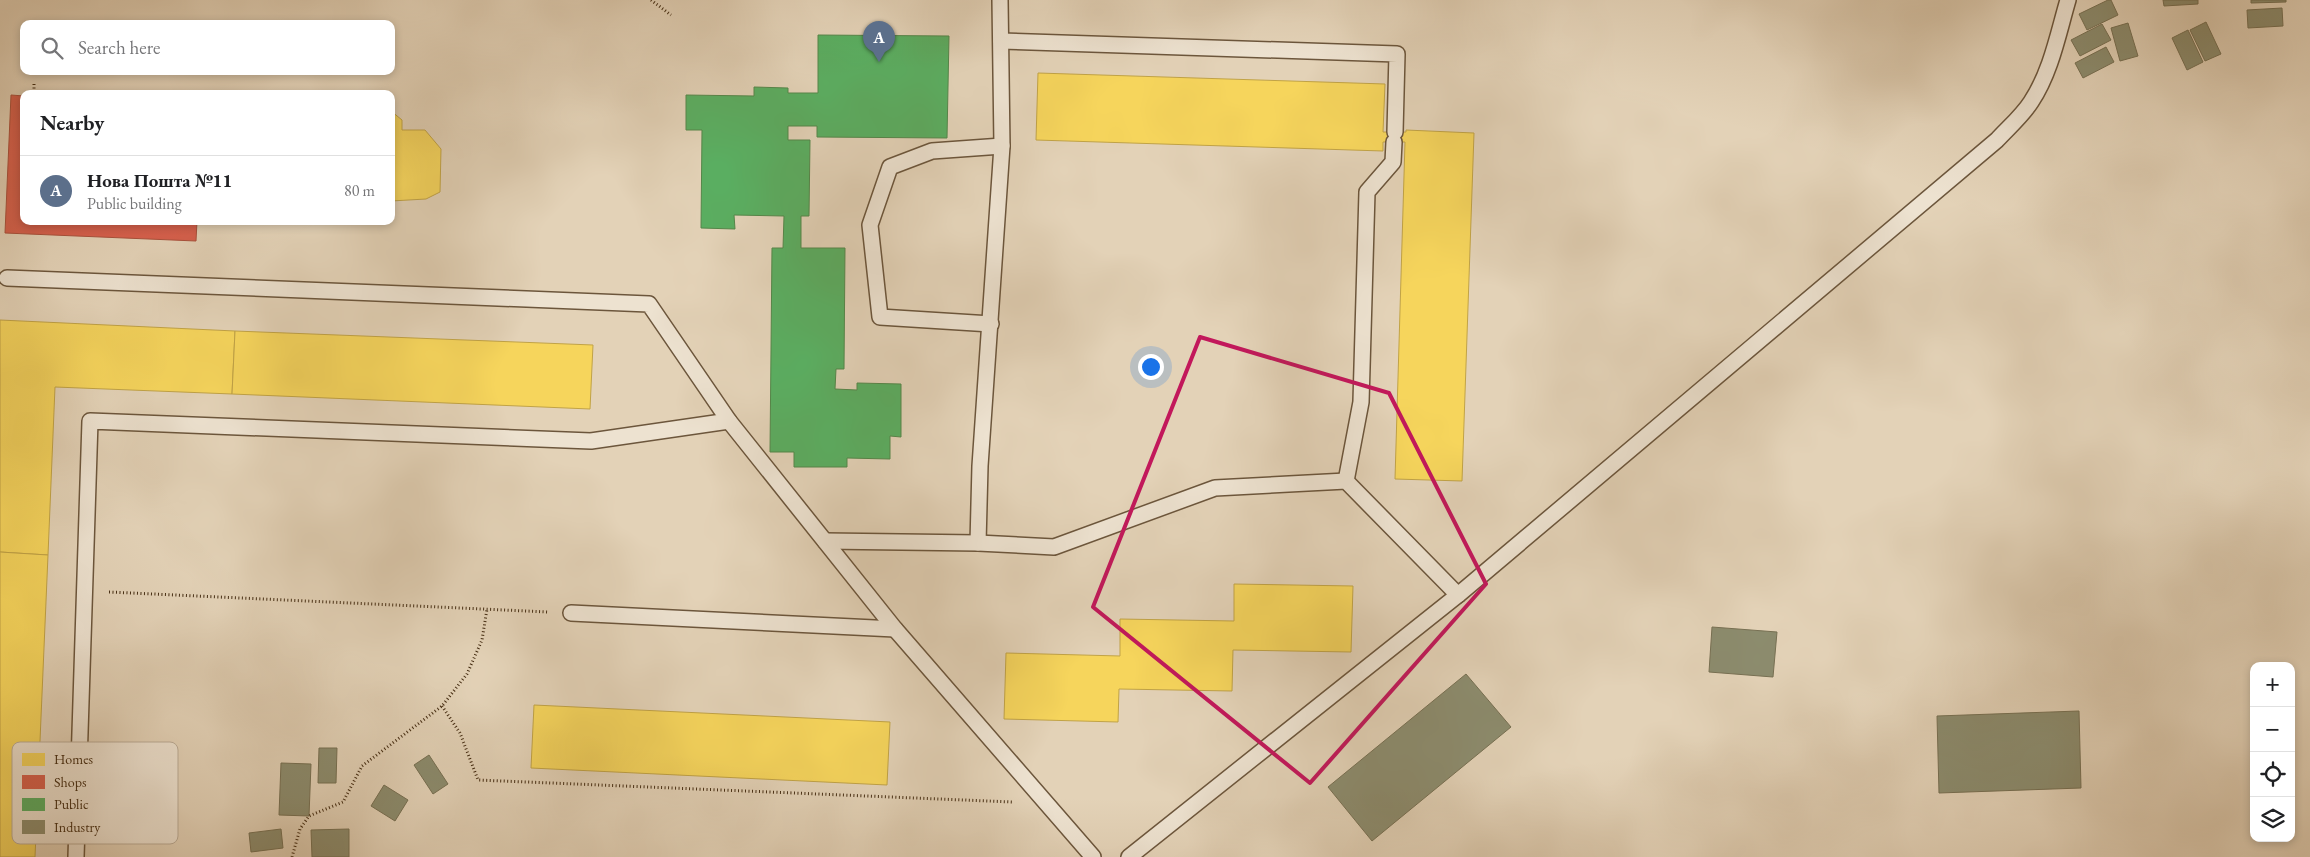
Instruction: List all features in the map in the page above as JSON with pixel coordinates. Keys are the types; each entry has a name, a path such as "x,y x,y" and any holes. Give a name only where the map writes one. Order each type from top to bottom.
{"lane":[{"path":"978,543 980,466 1002,146 1000,0"},
{"path":"1129,857 1458,595 1997,140 2030,104 2040,88 2047,72 2068,0"},
{"path":"1000,41 1398,54 1393,162 1367,192 1362,402 1346,481"},
{"path":"991,324 880,317 870,225 890,167 932,152 1002,146"},
{"path":"7,278 650,304 729,421 895,629 1093,857"},
{"path":"79,742 90,421 591,441 729,421"},
{"path":"825,541 978,543 1054,547 1215,488 1346,481 1458,595"},
{"path":"571,613 895,629"},
{"path":"76,844 76,857"}],"path":[{"path":"650,0 671,15"},
{"path":"34,84 34,90"},
{"path":"84,590 571,613"},
{"path":"292,857 300,829 309,816 343,802 362,766 442,706 467,674 482,640 487,609"},
{"path":"442,706 460,733 478,780 1047,804"}],"highlighted area":[{"path":"1200,337 1389,393 1486,584 1310,783 1093,607"}],"building: Homes":[{"path":"1038,73 1385,84 1383,132 1395,132 1394,142 1383,142 1383,151 1036,140"},
{"path":"395,114 402,120 402,130 425,130 441,149 440,192 426,199 395,201"},
{"path":"1406,130 1474,133 1462,481 1395,479 1405,142 1394,142 1395,132 1406,132"},
{"path":"0,320 235,331 232,394 55,387 48,555 0,552"},
{"path":"235,331 593,345 590,409 232,394"},
{"path":"0,552 48,555 40,742 12,742 12,844 36,844 35,857 0,857"},
{"path":"1234,584 1353,586 1351,652 1233,650 1232,691 1119,689 1118,722 1004,719 1006,653 1120,656 1120,619 1234,621"},
{"path":"534,705 890,722 887,785 531,768"}],"building: Shops":[{"path":"11,95 20,96 20,225 197,225 196,241 5,233"}],"building: Public":[{"path":"818,35 949,36 947,138 817,137 817,126 788,126 788,140 810,140 809,216 801,216 801,248 845,248 844,369 836,369 835,389 857,390 857,383 901,384 901,437 890,436 890,459 847,458 847,467 794,467 794,452 770,452 772,248 783,248 784,216 734,215 735,229 701,228 702,130 686,130 686,95 754,96 754,87 788,88 788,93 818,93"}],"building: Industry":[{"path":"2111,0 2118,15 2087,30 2079,14"},
{"path":"2163,0 2198,0 2198,4 2164,6"},
{"path":"2251,0 2286,0 2286,2 2251,3"},
{"path":"2282,8 2283,26 2248,28 2247,10"},
{"path":"2206,22 2221,54 2205,61 2190,30"},
{"path":"2128,23 2138,56 2120,61 2111,28"},
{"path":"2102,24 2111,40 2080,56 2071,40"},
{"path":"2188,30 2203,62 2187,70 2172,38"},
{"path":"2106,47 2114,62 2083,78 2075,63"},
{"path":"1712,627 1777,632 1773,677 1709,672"},
{"path":"1466,674 1511,727 1372,841 1328,787"},
{"path":"2079,711 2081,788 1939,793 1937,716"},
{"path":"319,748 337,748 336,783 318,783"},
{"path":"429,755 448,784 433,794 414,765"},
{"path":"281,763 311,764 309,816 279,815"},
{"path":"384,785 408,800 395,821 371,806"},
{"path":"281,829 283,848 251,852 249,833"},
{"path":"349,829 349,857 312,857 311,830"}],"place":[{"name":"Нова Пошта №11","path":"879,62"}]}
